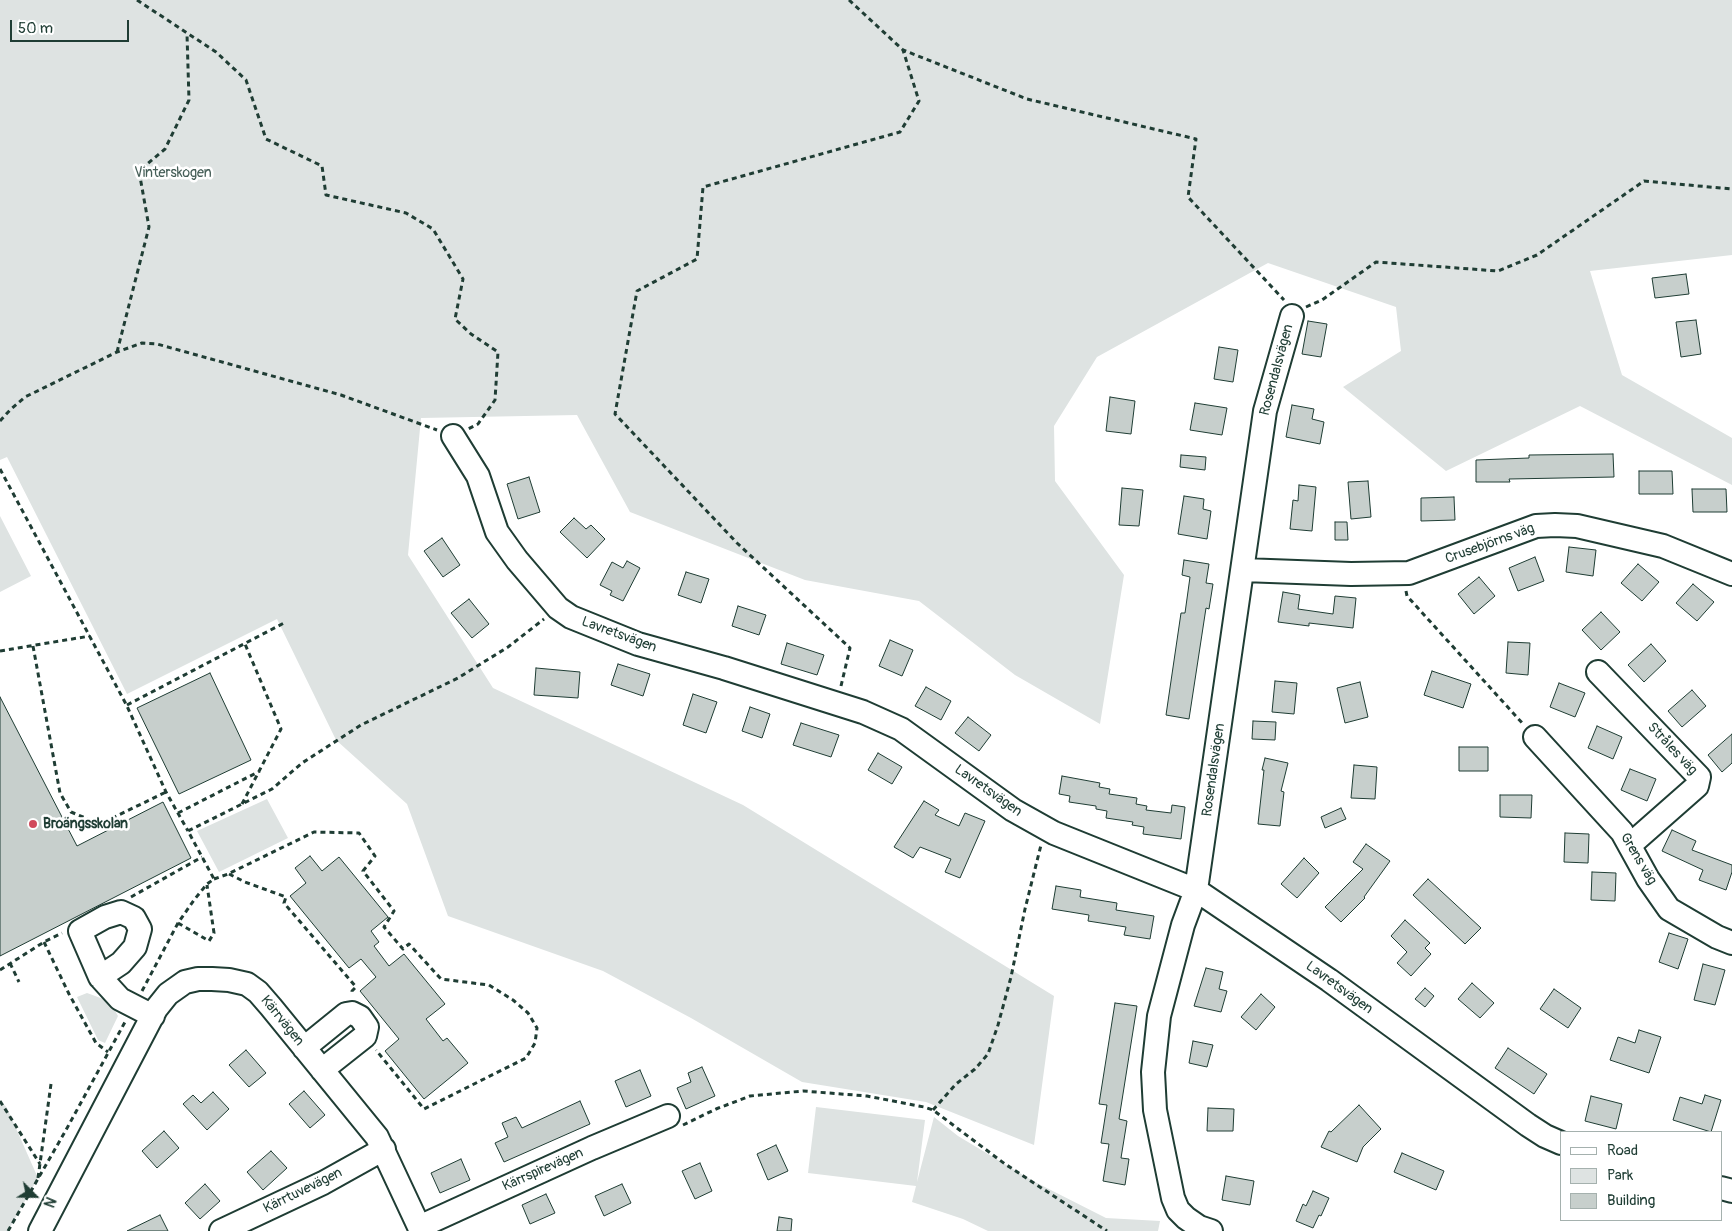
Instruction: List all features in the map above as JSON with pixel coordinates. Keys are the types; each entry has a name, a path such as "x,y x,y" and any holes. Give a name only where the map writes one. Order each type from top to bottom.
{"street":[{"name":"Rosendalsvägen","path":"1181,1224 1178,1210 1172,1198 1155,1110 1153,1072 1159,1016 1183,925 1196,890 1244,570 1265,411 1293,314"},
{"name":"Lavretsvägen","path":"454,436 478,476 497,532 517,560 558,608 572,617 638,644 724,668 863,712 901,729 1013,810 1054,833 1196,890 1329,980 1528,1125 1544,1136 1560,1143"},
{"name":"Crusebjörns väg","path":"1244,570 1409,573 1536,526 1555,525 1577,526 1663,546 1732,574"},
{"name":"Stråles väg","path":"1598,672 1699,777 1697,786 1630,845"},
{"name":"Grens väg","path":"1535,737 1622,832 1648,878 1669,909 1717,937 1732,943"},
{"path":"100,977 120,999 143,1011"},
{"name":"Kärrvägen","path":"40,1231 143,1011 185,982 198,979 230,980 246,984 258,992 377,1137 420,1229"},
{"path":"304,1048 346,1014 352,1013 360,1017 367,1027 365,1036 322,1070"},
{"name":"Kärrspirevägen","path":"420,1229 592,1148 668,1116"},
{"name":"Kärrtuvevägen","path":"221,1231 323,1183 384,1149"},
{"path":"1181,1224 1199,1226 1211,1231"}],"path":[{"path":"0,421 25,397 117,352 142,343 157,344 341,395 454,436 478,424 495,400 498,352 471,334 455,319 462,279 433,229 406,213 326,195 322,166 266,139 246,80 216,52 137,0"},
{"path":"850,0 903,50 1027,100 1196,138 1188,197 1293,314 1322,300 1376,262 1498,271 1536,255 1644,181 1732,189"},
{"path":"117,352 150,227 139,171 165,150 189,100 187,33"},
{"path":"836,704 850,648 738,542 615,414 637,291 697,259 703,187 900,132 919,101 903,50"},
{"path":"0,469 127,706 166,792 214,879"},
{"path":"1399,574 1407,596 1535,737"},
{"path":"188,830 272,789 302,763 360,724 458,678 508,646 558,608"},
{"path":"127,706 284,623"},
{"path":"0,651 90,636"},
{"path":"242,804 281,729 246,644"},
{"path":"33,646 60,793 71,812 100,824 166,792"},
{"path":"178,813 260,770"},
{"path":"933,1110 956,1084 975,1069 988,1054 1011,977 1045,827"},
{"path":"8,1231 108,1052 143,1011 164,947 178,923 207,884 314,832 359,833 375,856 363,871 394,911 384,927 402,949 409,944 441,979 489,985 513,1000 528,1013 537,1028 535,1043 526,1058 424,1109 375,1051 378,1046"},
{"path":"228,874 244,882 286,897 284,903 356,987 352,991 352,1000"},
{"path":"178,923 209,941 214,933 207,884"},
{"path":"44,942 69,994 96,1043 108,1052"},
{"path":"10,963 19,982"},
{"path":"38,1178 51,1084"},
{"path":"668,1116 674,1130 716,1109 750,1096 803,1091 867,1096 924,1107 933,1110 1005,1164 1106,1231"},
{"path":"0,1101 40,1164"}],"green space":[{"name":"Vinterskogen","path":"0,0 1732,0 1732,255 1590,271 1622,375 1732,438 1732,485 1580,406 1446,471 1343,387 1401,351 1396,307 1268,263 1097,357 1054,426 1055,481 1124,575 1100,724 1015,675 919,601 805,580 630,512 577,415 421,418 408,555 493,688 743,805 1054,996 1034,1145 926,1102 802,1082 691,1018 603,971 448,916 407,804 336,740 277,619 127,694 7,457 0,460"},
{"path":"0,516 31,576 0,592"},
{"path":"267,799 288,838 219,872 197,831"},
{"path":"87,993 106,1000 118,1016 105,1043 98,1040 77,997"},
{"path":"0,1100 7,1108 38,1178 8,1231 0,1231"},
{"path":"816,1107 925,1120 917,1182 934,1117 958,1136 1033,1181 1106,1218 1160,1221 1158,1231 988,1231 963,1219 912,1202 916,1186 808,1173"}],"building":[{"path":"1686,274 1689,294 1655,298 1652,278"},
{"path":"1696,320 1701,354 1681,357 1676,322"},
{"path":"1308,321 1327,324 1321,357 1302,354"},
{"path":"1219,347 1238,350 1233,382 1214,379"},
{"path":"1110,397 1135,401 1131,434 1106,431"},
{"path":"1195,403 1227,408 1222,435 1190,430"},
{"path":"1292,405 1314,409 1312,419 1324,422 1320,444 1286,437"},
{"path":"1613,454 1614,477 1509,479 1510,482 1476,482 1476,460 1529,458 1529,455"},
{"path":"1181,455 1206,457 1205,470 1180,467"},
{"path":"1639,471 1672,471 1673,494 1639,494"},
{"path":"529,477 540,512 518,519 507,484"},
{"path":"1368,481 1371,517 1351,519 1348,482"},
{"path":"1299,485 1316,487 1312,531 1290,529 1293,500 1298,501"},
{"path":"1122,488 1143,490 1139,526 1119,525"},
{"path":"1692,489 1726,489 1727,512 1693,512"},
{"path":"1184,496 1204,499 1203,509 1211,511 1207,539 1178,534"},
{"path":"1454,497 1455,520 1421,521 1421,498"},
{"path":"574,518 586,529 591,525 605,539 587,558 560,532"},
{"path":"1335,522 1347,522 1348,540 1335,540"},
{"path":"442,538 460,565 443,577 424,551"},
{"path":"1569,547 1596,550 1593,576 1566,572"},
{"path":"1535,557 1544,581 1518,591 1509,568"},
{"path":"1184,560 1209,564 1206,583 1213,584 1209,609 1206,608 1189,719 1166,715 1181,613 1185,613 1190,577 1182,575"},
{"path":"627,561 640,568 623,601 610,595 612,591 600,585 612,562 623,568"},
{"path":"1638,564 1659,582 1642,601 1621,583"},
{"path":"686,572 709,579 701,603 678,595"},
{"path":"1479,577 1495,596 1474,614 1458,594"},
{"path":"1693,584 1714,602 1697,621 1676,603"},
{"path":"1283,592 1300,595 1298,609 1333,614 1335,596 1356,598 1353,628 1309,623 1309,626 1278,622"},
{"path":"469,599 489,624 472,638 451,613"},
{"path":"738,606 766,615 759,635 732,626"},
{"path":"1601,612 1620,632 1601,650 1582,630"},
{"path":"890,640 913,650 902,676 879,666"},
{"path":"1508,642 1530,643 1528,675 1506,673"},
{"path":"787,643 824,655 817,675 781,664"},
{"path":"1651,644 1666,661 1644,682 1628,665"},
{"path":"618,664 650,674 643,696 611,685"},
{"path":"536,668 580,672 578,698 534,695"},
{"path":"1432,671 1471,684 1463,708 1424,695"},
{"path":"210,673 251,760 179,794 137,708"},
{"path":"1275,681 1297,683 1294,714 1272,712"},
{"path":"1360,682 1368,717 1345,723 1337,688"},
{"path":"1559,683 1585,693 1575,717 1550,707"},
{"path":"926,687 951,701 941,720 915,706"},
{"path":"1692,690 1706,706 1682,727 1668,711"},
{"path":"693,694 717,702 706,733 683,725"},
{"name":"Broängsskolan","path":"0,697 77,846 163,802 191,858 0,956"},
{"path":"750,707 770,714 762,738 742,731"},
{"path":"968,717 991,735 979,751 955,733"},
{"path":"1253,721 1276,722 1275,740 1252,739"},
{"path":"801,723 839,735 831,757 793,745"},
{"path":"1597,726 1622,737 1613,759 1588,748"},
{"path":"1732,734 1732,763 1722,772 1708,755"},
{"path":"1459,747 1488,747 1488,771 1459,771"},
{"path":"878,753 902,767 892,784 868,770"},
{"path":"1265,758 1288,763 1281,791 1284,792 1280,826 1258,824 1264,770 1262,770"},
{"path":"1354,765 1377,767 1375,799 1351,798"},
{"path":"1630,769 1656,779 1647,801 1621,790"},
{"path":"1062,776 1100,783 1099,787 1110,789 1109,794 1137,798 1136,804 1147,806 1146,810 1171,813 1172,805 1185,807 1181,839 1143,834 1144,827 1132,825 1133,822 1106,818 1107,811 1096,809 1096,806 1069,802 1070,796 1059,794"},
{"path":"1500,795 1532,795 1531,818 1500,817"},
{"path":"924,801 939,810 935,815 959,826 965,813 985,821 960,878 945,872 951,859 920,847 913,858 894,847"},
{"path":"1341,808 1346,819 1325,828 1321,817"},
{"path":"1672,830 1696,841 1692,850 1732,865 1732,872 1726,890 1699,880 1703,870 1662,851"},
{"path":"1565,833 1589,834 1588,863 1564,862"},
{"path":"1366,844 1390,861 1365,898 1341,922 1325,907 1363,869 1353,862"},
{"path":"310,856 322,871 339,857 388,917 371,931 379,942 374,946 389,966 404,954 445,1004 426,1019 443,1041 447,1038 468,1063 424,1099 385,1051 399,1039 360,991 376,977 361,959 349,968 290,896 306,883 295,868"},
{"path":"1304,858 1319,873 1297,898 1281,884"},
{"path":"1592,872 1616,873 1615,901 1591,900"},
{"path":"1428,879 1481,928 1465,944 1413,895"},
{"path":"1056,886 1081,890 1080,897 1117,903 1116,910 1154,916 1150,939 1124,935 1126,927 1088,921 1089,915 1052,909"},
{"path":"1405,920 1430,943 1425,948 1431,954 1411,976 1397,963 1407,952 1391,936"},
{"path":"1669,933 1688,939 1678,969 1659,962"},
{"path":"1703,964 1725,970 1715,1005 1694,1000"},
{"path":"1206,968 1223,972 1219,989 1227,991 1221,1012 1194,1006"},
{"path":"1472,983 1494,1003 1480,1018 1458,999"},
{"path":"1425,988 1434,996 1425,1007 1415,999"},
{"path":"1554,989 1581,1008 1568,1028 1540,1009"},
{"path":"1261,994 1275,1007 1256,1030 1241,1017"},
{"path":"1115,1003 1137,1006 1119,1119 1127,1121 1121,1158 1129,1159 1125,1185 1103,1181 1109,1144 1101,1143 1107,1105 1099,1104"},
{"path":"1639,1030 1661,1037 1649,1073 1610,1060 1618,1037 1635,1043"},
{"path":"1193,1041 1213,1045 1207,1067 1189,1063"},
{"path":"1508,1048 1547,1074 1534,1094 1495,1068"},
{"path":"246,1050 266,1073 249,1087 229,1065"},
{"path":"702,1067 715,1096 686,1109 677,1088 691,1082 688,1073"},
{"path":"640,1070 651,1096 626,1107 615,1081"},
{"path":"304,1091 325,1115 310,1128 289,1104"},
{"path":"213,1092 229,1109 207,1130 183,1104 193,1095 201,1103"},
{"path":"1705,1095 1721,1100 1711,1131 1673,1120 1680,1097 1702,1104"},
{"path":"1591,1096 1622,1104 1616,1129 1585,1121"},
{"path":"580,1101 590,1124 504,1162 495,1143 508,1137 502,1123 516,1117 522,1128"},
{"path":"1359,1105 1381,1129 1363,1147 1357,1162 1321,1147 1329,1131 1331,1132"},
{"path":"1208,1108 1234,1109 1233,1131 1207,1131"},
{"path":"164,1131 179,1148 157,1168 142,1151"},
{"path":"776,1145 788,1171 768,1180 757,1154"},
{"path":"271,1151 287,1168 263,1190 247,1172"},
{"path":"1402,1153 1444,1171 1436,1190 1394,1172"},
{"path":"461,1159 470,1180 440,1193 431,1173"},
{"path":"700,1163 712,1191 695,1199 682,1171"},
{"path":"1226,1176 1254,1181 1250,1205 1222,1200"},
{"path":"205,1184 220,1201 200,1219 185,1203"},
{"path":"622,1184 631,1203 604,1216 595,1196"},
{"path":"1313,1191 1329,1198 1313,1228 1296,1221 1303,1204 1306,1206"},
{"path":"546,1194 555,1213 530,1224 522,1205"},
{"path":"160,1215 168,1231 127,1231"},
{"path":"779,1217 792,1219 791,1231 777,1231"}],"place":[{"name":"Broängsskolan","path":"33,824"}]}
